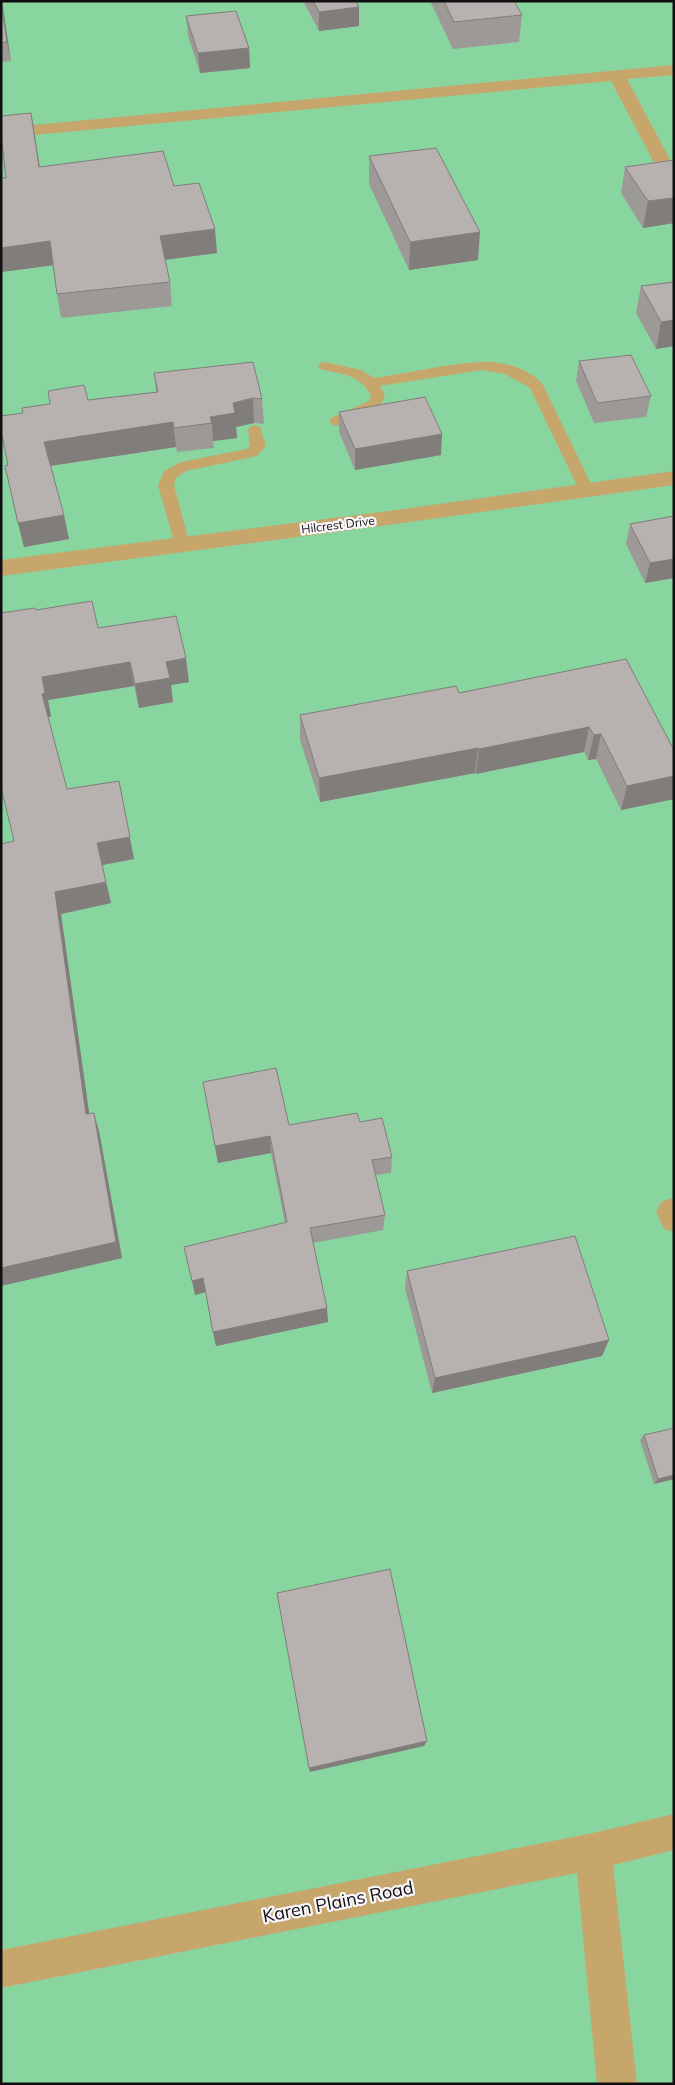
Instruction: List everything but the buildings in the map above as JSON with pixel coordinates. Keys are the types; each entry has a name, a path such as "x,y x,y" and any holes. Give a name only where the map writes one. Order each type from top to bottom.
{"street":[{"path":"1,133 674,70"},
{"path":"616,76 670,176"},
{"name":"Hilcrest Drive","path":"1,568 674,478"},
{"name":"Karen Plains Road","path":"1,1969 674,1832"},
{"path":"593,1850 617,2084"}],"lane":[{"path":"325,366 361,374 372,382 378,395 375,404 336,421"},
{"path":"372,382 481,366 498,367 525,376 536,385 586,490"},
{"path":"182,545 166,485 169,474 181,467 252,453 258,446 255,430"}],"green space":[{"path":"1,1 674,1 674,2084 1,2084"}]}
